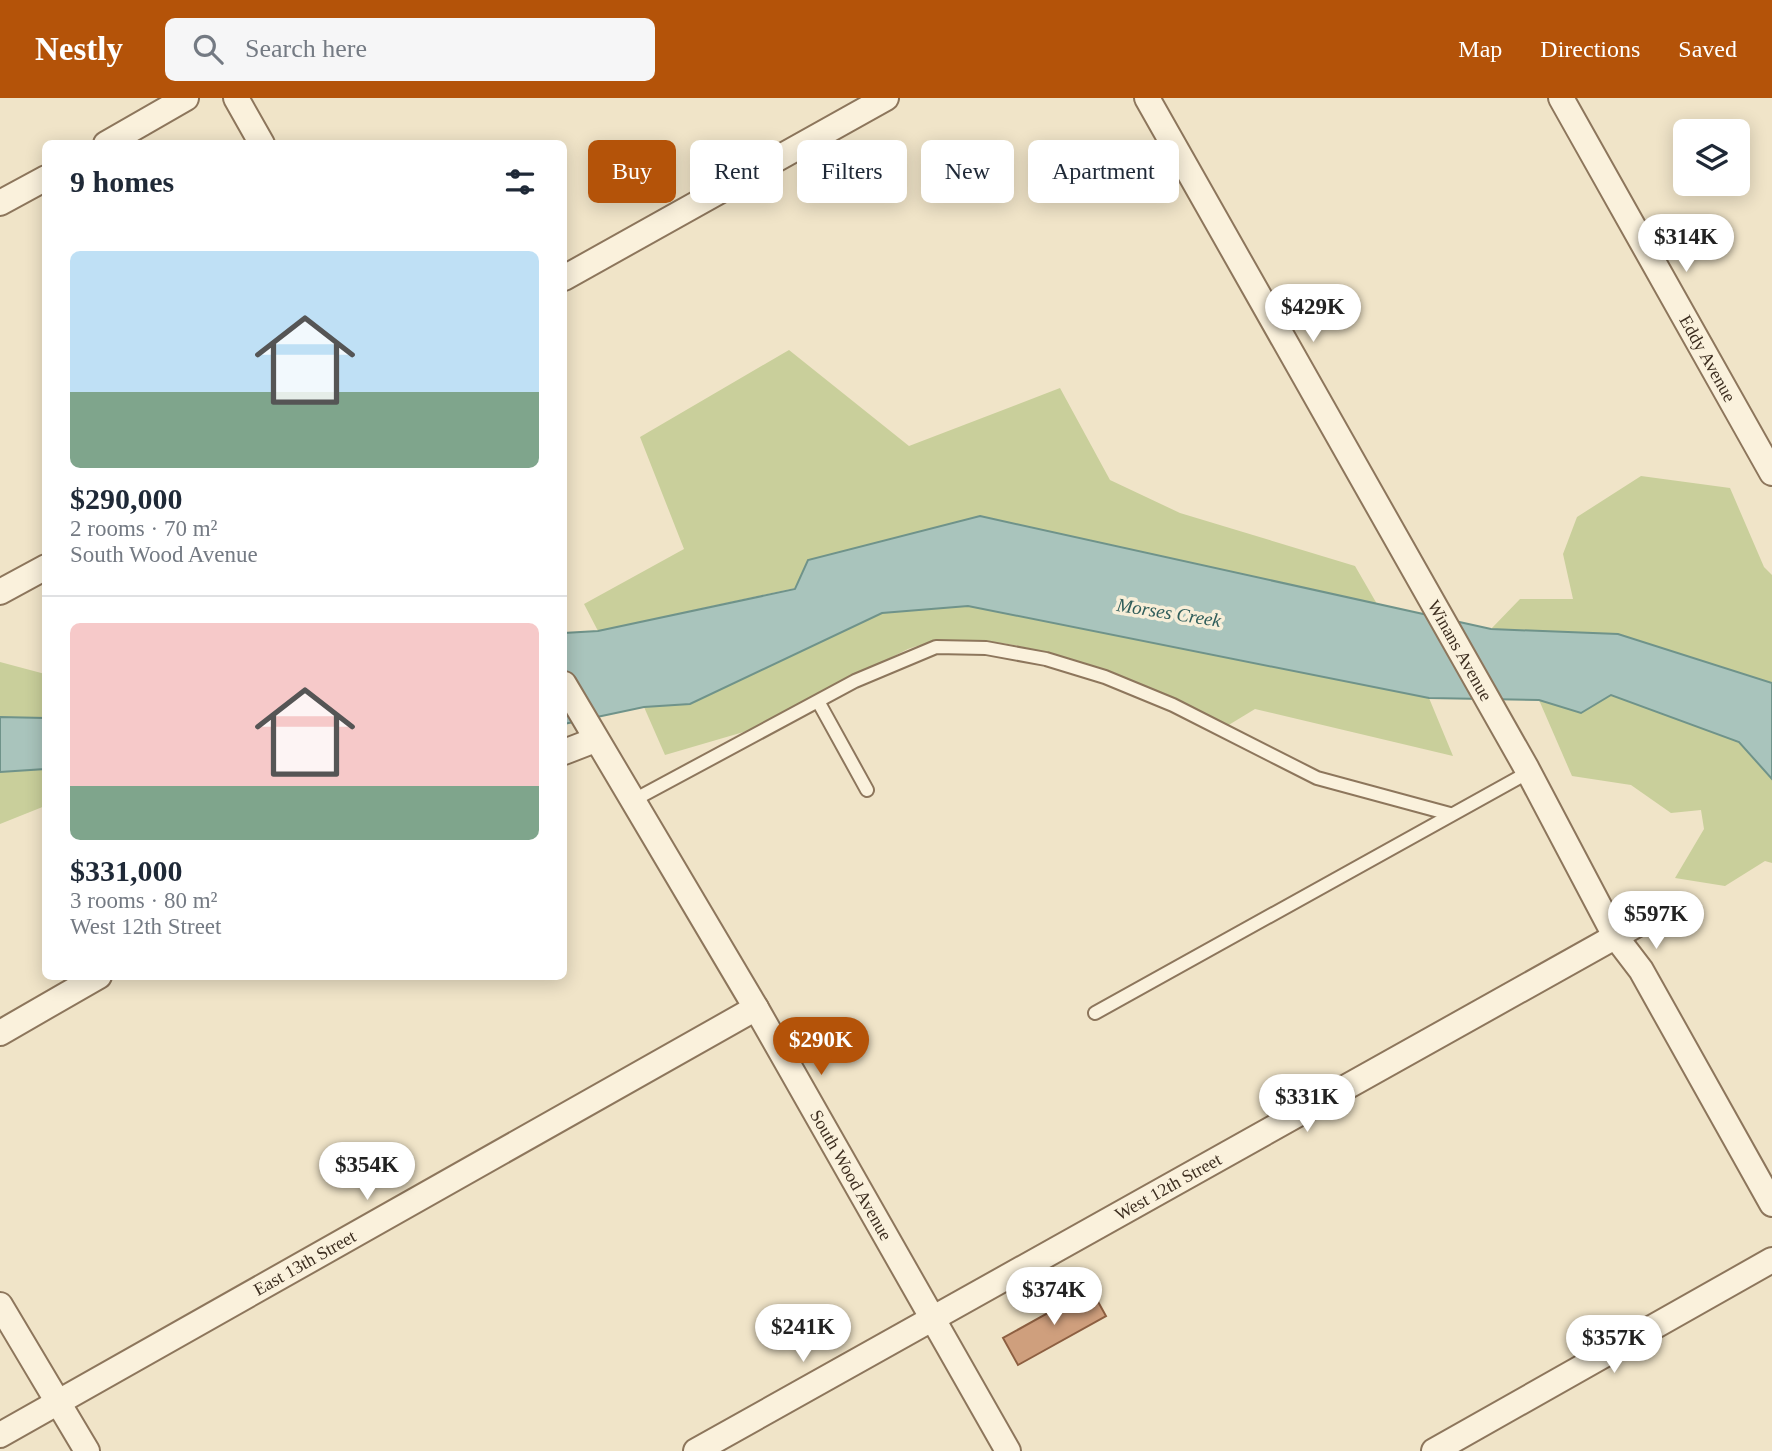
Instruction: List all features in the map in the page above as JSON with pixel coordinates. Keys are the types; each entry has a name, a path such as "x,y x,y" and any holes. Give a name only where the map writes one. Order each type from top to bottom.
{"street":[{"path":"113,140 186,98"},
{"path":"236,98 260,140"},
{"path":"567,276 886,98"},
{"name":"Winans Avenue","path":"1147,98 1529,772 1615,936 1641,970 1772,1204"},
{"name":"Eddy Avenue","path":"1561,98 1772,473"},
{"path":"0,203 42,180"},
{"path":"0,592 42,568"},
{"name":"South Wood Avenue","path":"567,689 756,1008 1008,1451"},
{"path":"567,750 592,735"},
{"name":"West 12th Street","path":"696,1451 1661,911"},
{"path":"0,1033 92,980"},
{"name":"East 13th Street","path":"0,1435 756,1008"},
{"path":"1434,1451 1772,1260"},
{"path":"0,1305 87,1451"}],"lane":[{"path":"632,801 819,703 855,681 936,647 986,648 1046,659 1105,677 1173,705 1317,778 1450,814"},
{"path":"819,703 867,790"},
{"path":"1095,1013 1529,772"}],"green space":[{"path":"789,350 909,446 1060,388 1110,480 1180,513 1355,566 1377,604 980,516 808,560 795,588 598,631 584,604 684,549 640,437"},
{"path":"1641,476 1730,488 1764,567 1772,575 1772,683 1618,634 1491,629 1520,599 1573,599 1563,554 1577,517"},
{"path":"968,606 1429,698 1453,756 1255,709 1227,726 1154,692 1071,660 1029,648 987,641 946,641 908,649 747,731 665,755 644,707 690,704 882,613"},
{"path":"0,662 42,673 42,718 0,717"},
{"path":"1611,695 1739,742 1772,779 1772,863 1765,861 1725,886 1675,878 1704,829 1701,810 1671,813 1631,785 1572,776 1539,700 1581,713"},
{"path":"42,769 42,807 0,824 0,772"}],"water":[{"name":"Morses Creek","path":"980,516 1491,629 1618,634 1772,683 1772,779 1739,742 1611,695 1581,713 1539,700 1429,698 968,606 882,613 690,704 644,707 567,723 567,633 598,631 795,589 808,560"},
{"path":"0,717 42,718 42,769 0,772"}],"building":[{"path":"1091,1289 1106,1316 1018,1365 1003,1338"}]}
